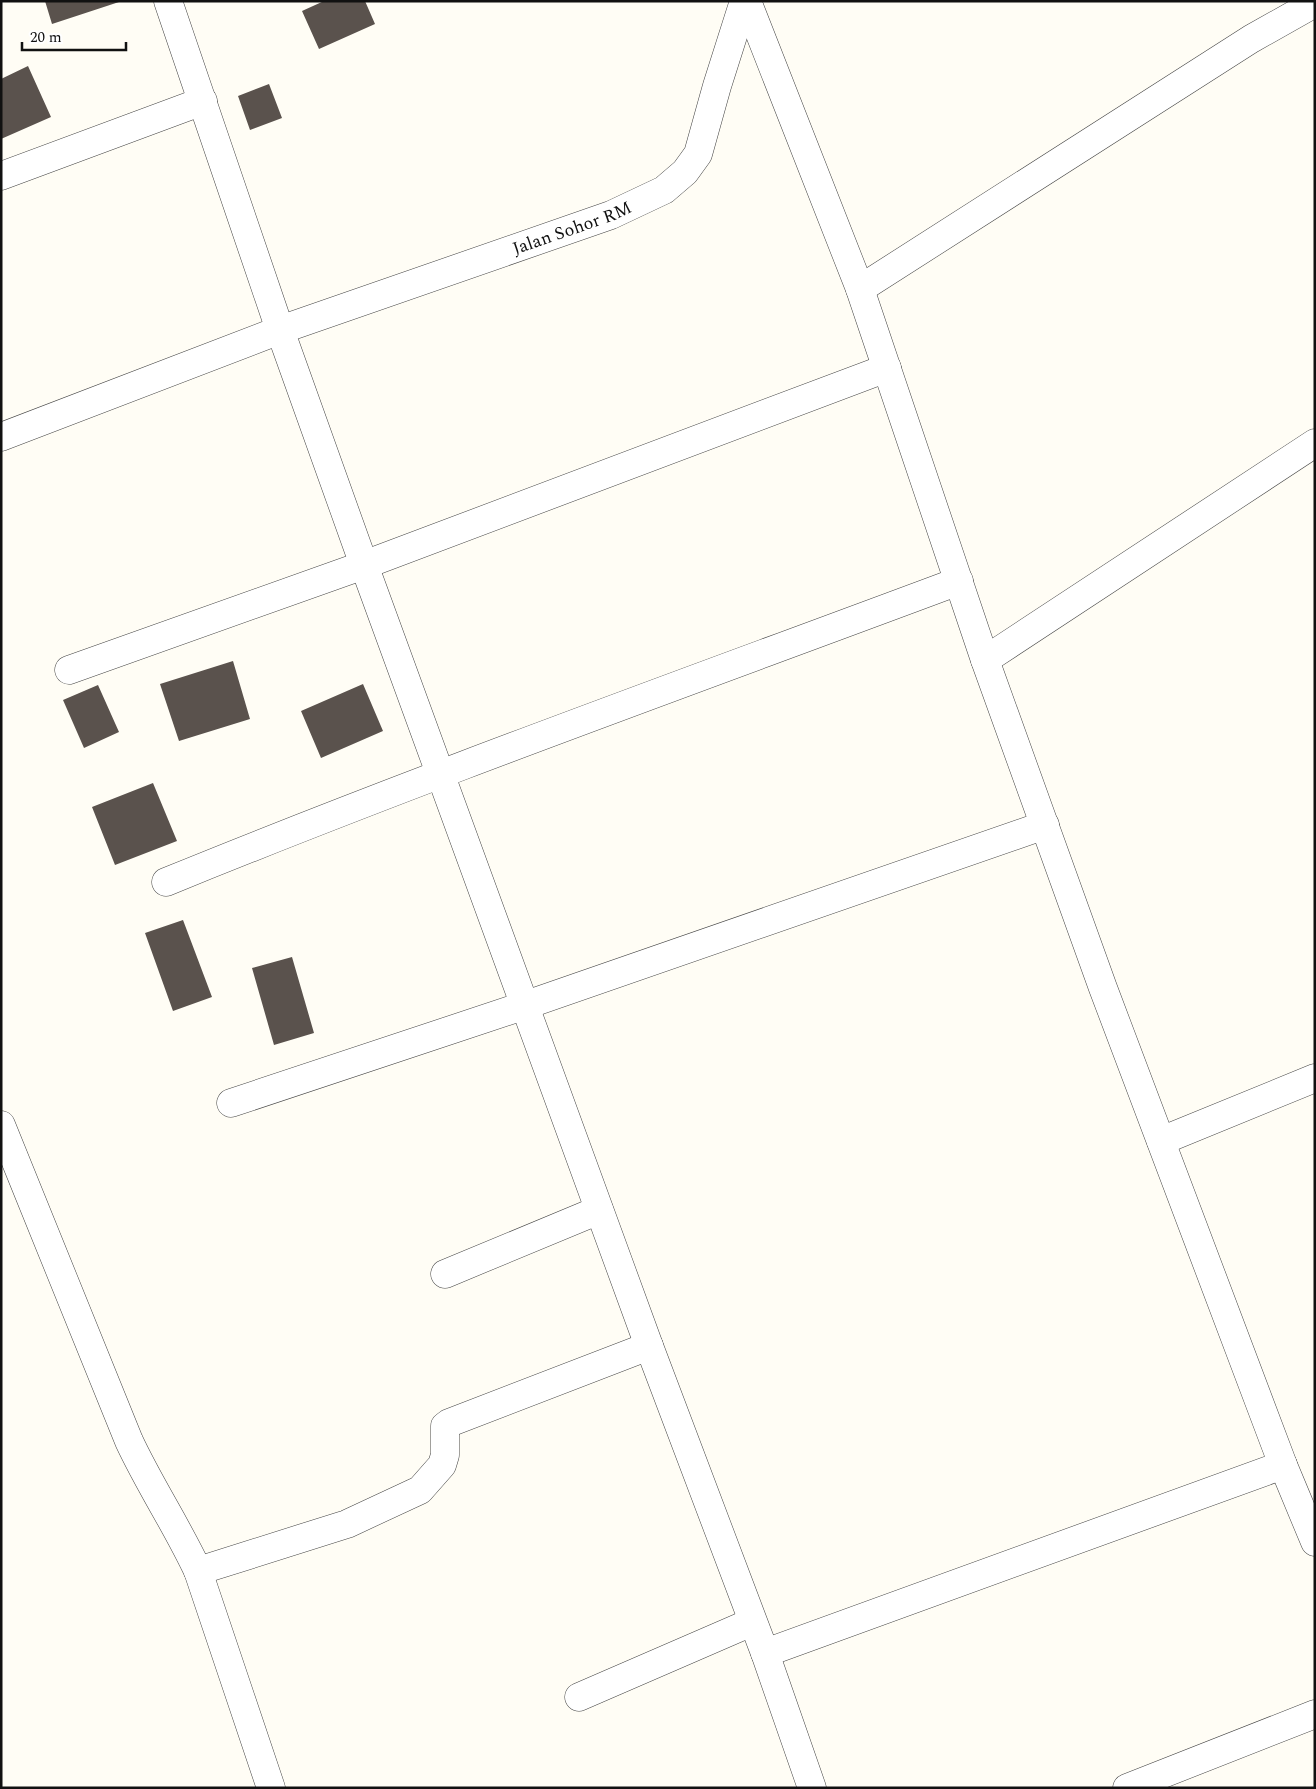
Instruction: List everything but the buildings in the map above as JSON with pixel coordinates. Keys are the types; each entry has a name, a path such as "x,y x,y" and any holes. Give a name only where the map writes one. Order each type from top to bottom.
{"street":[{"path":"168,1 280,330 364,564 812,1788"},
{"path":"745,1 860,289 985,660 1103,988 1283,1465 1315,1542"},
{"name":"Jalan Sohor RM","path":"1,437 280,330 611,216 664,190 685,172 698,154 717,86 745,1"},
{"path":"860,289 1251,39 1315,3"},
{"path":"1,176 203,101"},
{"path":"69,670 364,564 887,368"},
{"path":"985,660 1315,444"},
{"path":"166,882 259,844 959,581"},
{"path":"231,1103 526,1005 1045,825"},
{"path":"1161,1141 1315,1078"},
{"path":"1,1126 129,1441 146,1478 182,1537 198,1571 271,1788"},
{"path":"445,1274 599,1210"},
{"path":"198,1571 347,1524 402,1499 420,1490 442,1465 445,1455 445,1426 449,1423 649,1346"},
{"path":"764,1653 1283,1465"},
{"path":"579,1697 752,1622"},
{"path":"1126,1788 1315,1714"}]}
